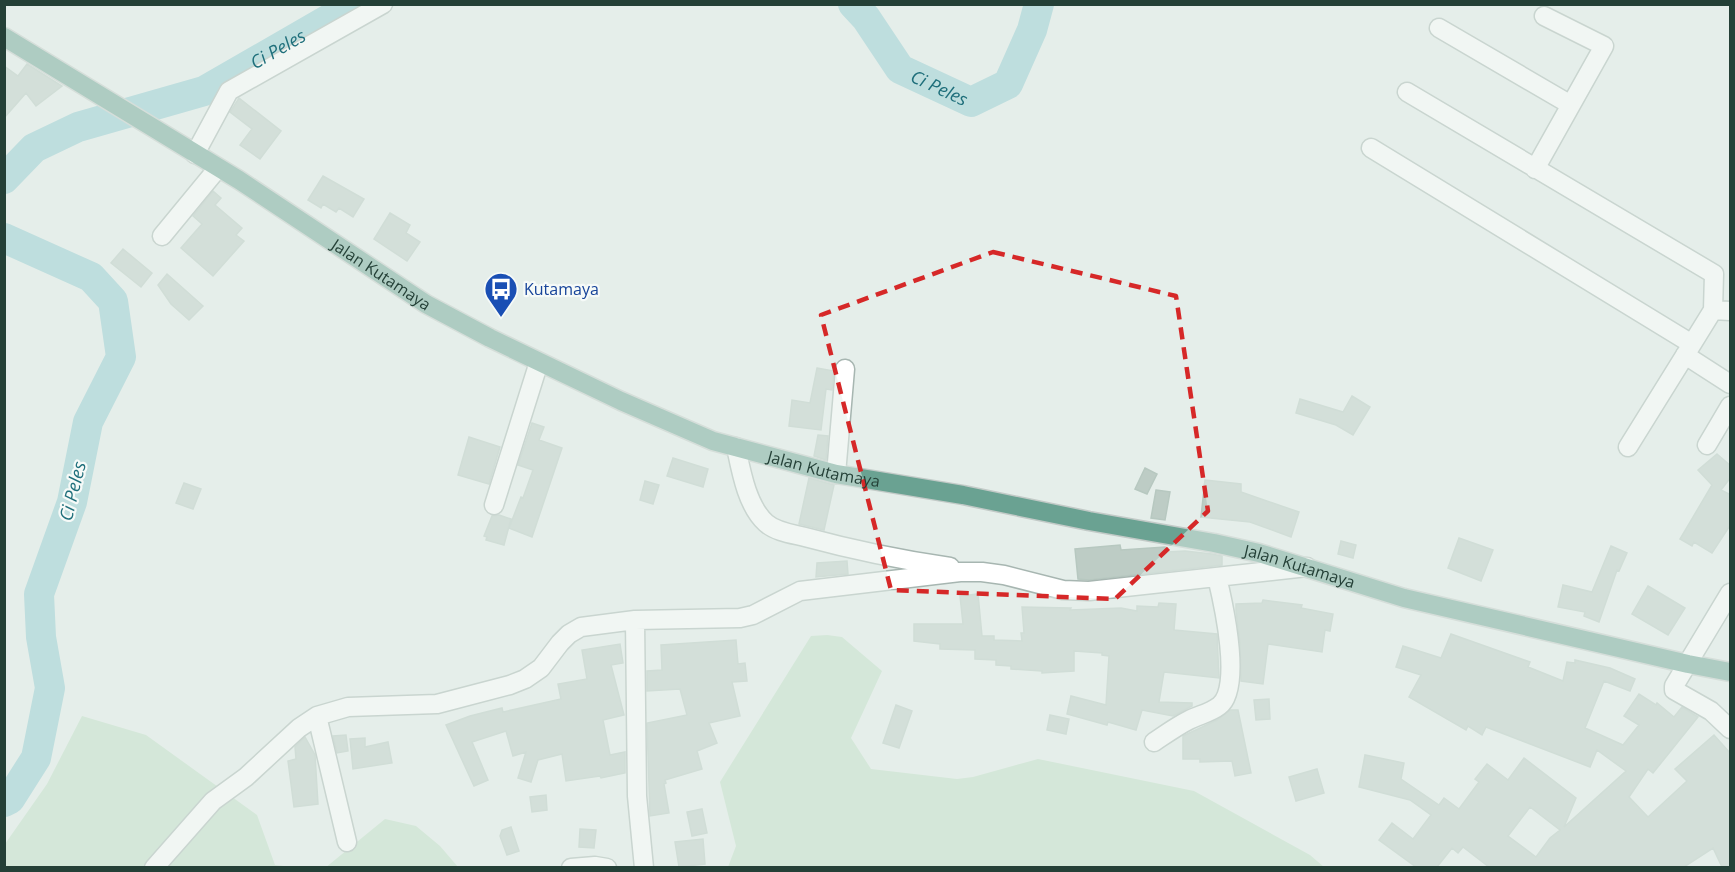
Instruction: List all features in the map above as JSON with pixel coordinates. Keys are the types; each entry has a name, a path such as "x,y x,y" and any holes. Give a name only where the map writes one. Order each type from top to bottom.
{"main road":[{"name":"Jalan Kutamaya","path":"4,37 219,168 426,304 539,362 702,436 836,474 963,495 1089,521 1214,543 1307,567 1404,598 1731,672"}],"street":[{"path":"195,154 229,91 383,4"},
{"path":"1535,169 1604,46 1544,16"},
{"path":"1439,28 1571,105"},
{"path":"1407,93 1714,274 1722,311 1688,349 1628,447"},
{"path":"1371,148 1688,349 1731,384"},
{"path":"162,237 219,168"},
{"path":"494,505 539,362"},
{"path":"836,474 845,369"},
{"path":"1707,446 1731,406"},
{"path":"736,447 751,499 767,525 833,545 1004,575 1063,590 1089,591 1307,567"},
{"path":"154,867 213,801 246,777 299,728 317,716 348,707 438,704 510,685 525,679 540,668 569,634 581,627 635,620 740,618 753,615 800,591 951,573 982,572"},
{"path":"1154,742 1181,724 1220,706 1226,697 1230,669 1229,633 1217,577"},
{"path":"1731,593 1674,690 1711,711 1731,729"},
{"path":"635,620 638,796 644,867"},
{"path":"317,716 347,843"},
{"path":"571,867 607,867"}],"highlighted area":[{"path":"993,252 1176,296 1208,511 1115,599 891,590 821,315"}],"green space":[{"path":"811,636 842,637 882,671 851,738 871,769 957,779 973,777 1038,759 1194,791 1310,855 1324,867 728,867 736,846 720,782"},
{"path":"82,716 146,735 257,815 275,865 293,867 5,868 5,844 47,784"},
{"path":"385,819 416,826 440,846 458,867 325,868"}],"building":[{"path":"27,64 62,86 36,106 26,93 4,118 4,66 18,76"},
{"path":"239,98 281,131 260,159 240,145 252,129 230,112"},
{"path":"323,176 364,199 353,217 339,208 336,212 323,204 321,208 308,200"},
{"path":"213,191 221,198 215,205 242,228 236,235 244,241 213,276 181,248 202,224 193,216"},
{"path":"390,213 410,225 406,233 420,242 407,261 374,239"},
{"path":"123,249 152,273 141,287 111,263"},
{"path":"167,274 203,306 189,320 171,304 158,285"},
{"path":"817,368 834,371 832,390 826,389 821,430 789,426 792,400 810,403"},
{"path":"1352,396 1370,407 1353,435 1336,425 1296,413 1300,399 1343,412"},
{"path":"532,423 544,427 539,440 562,448 532,537 509,528 533,470 518,465"},
{"path":"818,435 828,436 826,460 814,456"},
{"path":"469,437 500,447 489,484 458,475"},
{"path":"1717,454 1731,466 1731,477 1721,490 1731,495 1731,524 1712,553 1694,542 1692,546 1680,539 1712,485 1698,470"},
{"path":"673,458 708,469 703,487 667,476"},
{"path":"1145,468 1157,474 1147,494 1135,489"},
{"path":"809,478 834,485 824,530 799,524"},
{"path":"1205,480 1241,484 1241,492 1299,512 1291,537 1250,522 1201,517"},
{"path":"645,481 659,485 653,504 640,500"},
{"path":"184,483 201,489 193,509 176,503"},
{"path":"1156,490 1170,492 1165,520 1151,518"},
{"path":"499,515 511,519 504,545 486,540 487,537 484,536 492,516"},
{"path":"1459,538 1493,550 1481,581 1448,568"},
{"path":"1341,541 1356,545 1353,558 1338,554"},
{"path":"1120,545 1121,550 1165,547 1166,552 1185,551 1212,554 1222,556 1222,565 1089,580 1078,579 1075,549"},
{"path":"1611,546 1627,553 1619,571 1617,570 1599,622 1584,616 1585,612 1558,607 1563,585 1592,592"},
{"path":"847,561 848,574 816,577 817,563"},
{"path":"1648,586 1685,608 1668,635 1632,614"},
{"path":"978,594 982,636 994,636 994,640 1022,641 1021,633 1024,633 1022,607 1071,608 1070,610 1121,608 1137,611 1137,606 1158,607 1159,603 1176,604 1174,630 1217,634 1219,678 1164,672 1159,702 1192,703 1192,706 1173,716 1142,710 1136,730 1067,714 1071,696 1106,705 1109,656 1102,655 1102,653 1074,651 1074,671 1042,673 1042,671 1011,669 1011,666 996,665 996,660 975,659 975,650 940,649 940,644 914,641 914,624 963,624 960,596"},
{"path":"1263,600 1302,605 1301,608 1333,614 1330,631 1325,630 1322,652 1268,644 1263,684 1241,681 1236,604 1262,603"},
{"path":"1451,634 1530,662 1528,667 1563,681 1567,662 1575,663 1575,660 1610,668 1635,679 1630,691 1604,681 1585,728 1623,745 1639,725 1624,716 1639,694 1656,705 1657,703 1674,717 1682,707 1698,717 1653,773 1648,769 1629,797 1648,817 1687,781 1675,769 1714,735 1731,754 1731,867 1722,867 1713,848 1684,867 1489,867 1463,847 1458,853 1452,848 1437,867 1416,867 1379,840 1392,823 1413,839 1431,815 1410,800 1359,787 1365,755 1404,763 1401,779 1439,805 1444,798 1459,809 1479,782 1475,779 1487,764 1508,780 1524,758 1576,798 1564,827 1626,771 1597,750 1590,767 1486,727 1482,735 1468,726 1466,730 1409,697 1421,675 1396,667 1403,646 1441,658","holes":["1530,807 1560,830 1550,838 1536,857 1508,836"]},
{"path":"736,640 738,664 745,663 747,681 732,682 740,716 709,723 717,743 697,751 702,769 665,780 669,813 650,816 647,723 687,715 680,689 647,691 647,671 662,670 661,645"},
{"path":"620,644 623,663 611,665 624,715 603,720 610,755 625,752 625,773 566,781 562,754 538,760 531,782 518,778 526,752 513,756 506,731 472,742 488,780 474,786 446,725 502,708 503,712 561,699 558,684 587,679 582,650"},
{"path":"1269,699 1270,719 1256,720 1254,700"},
{"path":"896,705 912,711 899,748 883,743"},
{"path":"1230,710 1238,710 1251,773 1235,776 1232,761 1200,762 1200,759 1183,759 1183,736 1217,720"},
{"path":"1050,715 1069,719 1066,734 1047,730"},
{"path":"346,735 348,751 337,753 333,736"},
{"path":"305,737 315,755 318,804 294,807 288,761 296,759 295,747"},
{"path":"365,738 365,747 388,742 392,763 353,769 350,739"},
{"path":"1317,769 1324,793 1296,801 1289,777"},
{"path":"546,795 547,810 532,812 530,797"},
{"path":"702,809 707,833 692,836 687,812"},
{"path":"511,827 519,851 507,855 500,836 502,830"},
{"path":"580,829 596,830 594,848 579,847"},
{"path":"703,839 705,864 679,867 675,842"}],"waterway":[{"name":"Ci Peles","path":"4,179 34,148 78,127 204,91 355,4"},
{"name":"Ci Peles","path":"853,4 866,18 900,69 971,102 1008,84 1032,30 1039,4"},
{"name":"Ci Peles","path":"4,238 91,277 113,301 121,357 88,422 72,502 39,594 41,637 50,688 36,758 10,799 4,802"}],"place":[{"name":"Kutamaya","path":"501,318"}]}
